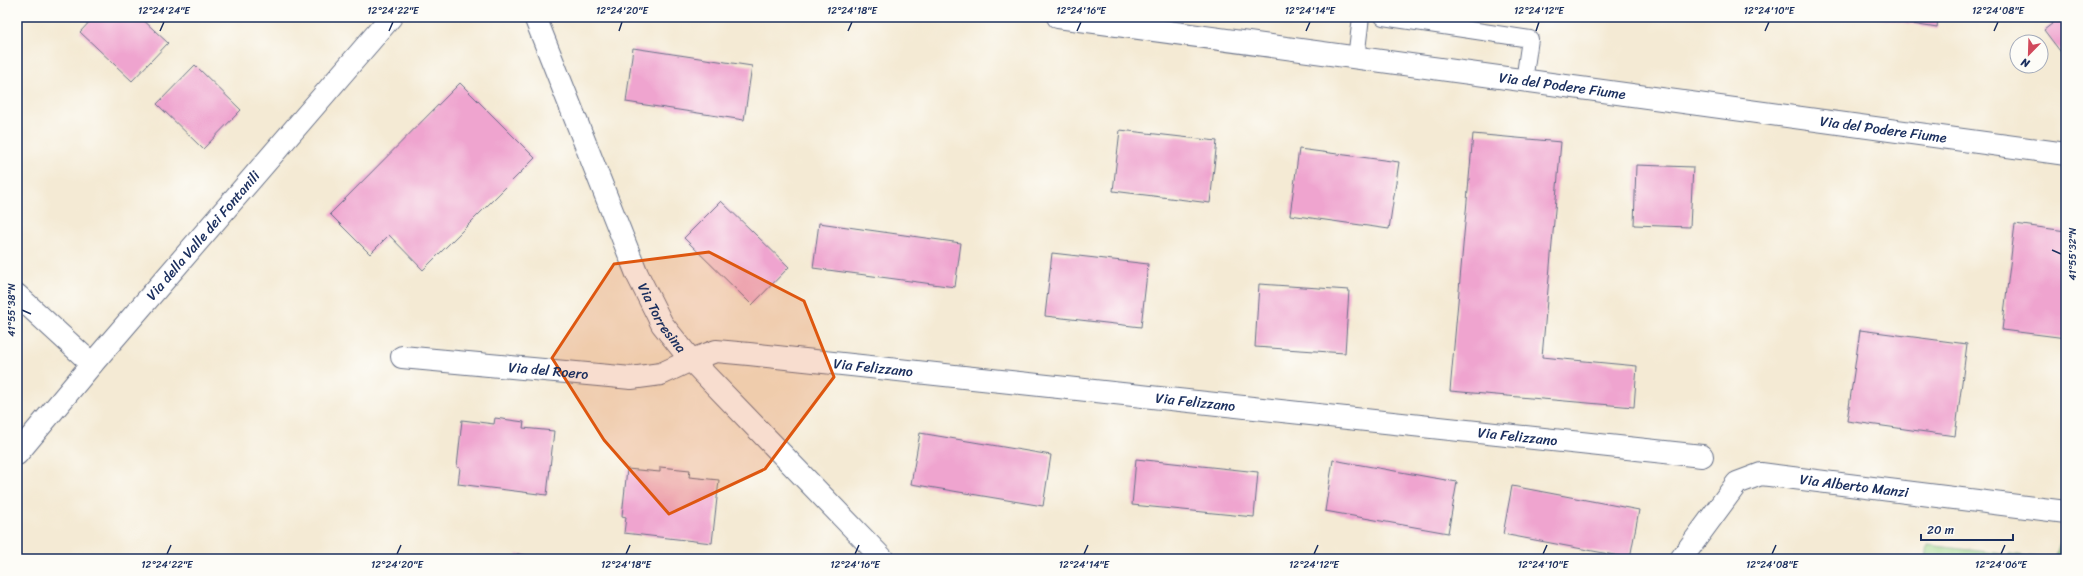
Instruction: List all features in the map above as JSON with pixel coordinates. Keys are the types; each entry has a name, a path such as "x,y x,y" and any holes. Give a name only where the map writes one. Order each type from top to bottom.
{"street":[{"name":"Via della Valle dei Fontanili","path":"17,454 92,364 391,17"},
{"name":"Via Torresina","path":"535,17 646,295 662,324 691,360 882,559"},
{"name":"Via del Podere Fiume","path":"1058,17 2066,154"},
{"path":"17,295 92,364"},
{"name":"Via Felizzano","path":"691,360 716,351 749,354 1702,456"},
{"name":"Via del Roero","path":"402,358 631,378 661,374 691,360"},
{"name":"Via Alberto Manzi","path":"1681,559 1737,483 1761,474 2066,512"}],"lane":[{"path":"1356,58 1361,17"},
{"path":"1383,17 1530,39 1524,81"}],"highlighted area":[{"path":"709,252 804,301 834,377 765,469 669,514 604,440 552,358 614,264"}],"green space":[{"path":"2061,539 2066,539 2066,559 2055,559"},
{"path":"1928,545 2003,554 2002,559 1926,559"},
{"path":"2010,554 2047,559 2009,559"}],"building":[{"path":"94,17 140,17 168,43 132,81 80,32"},
{"path":"1870,17 1938,17 1937,28"},
{"path":"2061,17 2066,17 2066,59 2049,37 2049,34 2047,34 2044,30"},
{"path":"633,48 752,66 744,120 626,102"},
{"path":"195,65 241,110 203,149 157,104"},
{"path":"460,83 535,158 423,270 389,235 370,254 330,214"},
{"path":"1120,130 1217,141 1210,203 1113,191"},
{"path":"1473,134 1561,142 1542,357 1637,366 1634,407 1450,391"},
{"path":"1299,149 1399,162 1389,229 1290,215"},
{"path":"1636,165 1693,167 1690,227 1634,225"},
{"path":"721,201 789,267 752,305 684,238"},
{"path":"819,223 961,243 955,287 813,268"},
{"path":"2015,224 2066,231 2066,338 2002,330"},
{"path":"1052,253 1148,264 1141,327 1045,316"},
{"path":"1259,284 1349,290 1345,353 1255,347"},
{"path":"1860,330 1967,344 1955,436 1847,421"},
{"path":"495,418 524,422 523,428 554,431 547,495 458,484 460,468 457,467 462,420 494,424"},
{"path":"920,433 1051,455 1043,506 911,484"},
{"path":"1136,459 1258,472 1254,517 1132,505"},
{"path":"1333,460 1457,482 1448,533 1325,511"},
{"path":"660,467 690,470 689,477 719,480 712,543 624,533 626,517 622,516 627,469 660,472"},
{"path":"1512,486 1639,510 1630,558 1503,534"},
{"path":"517,554 547,558 517,559"},
{"path":"484,556 501,558 501,559 484,559"}]}
